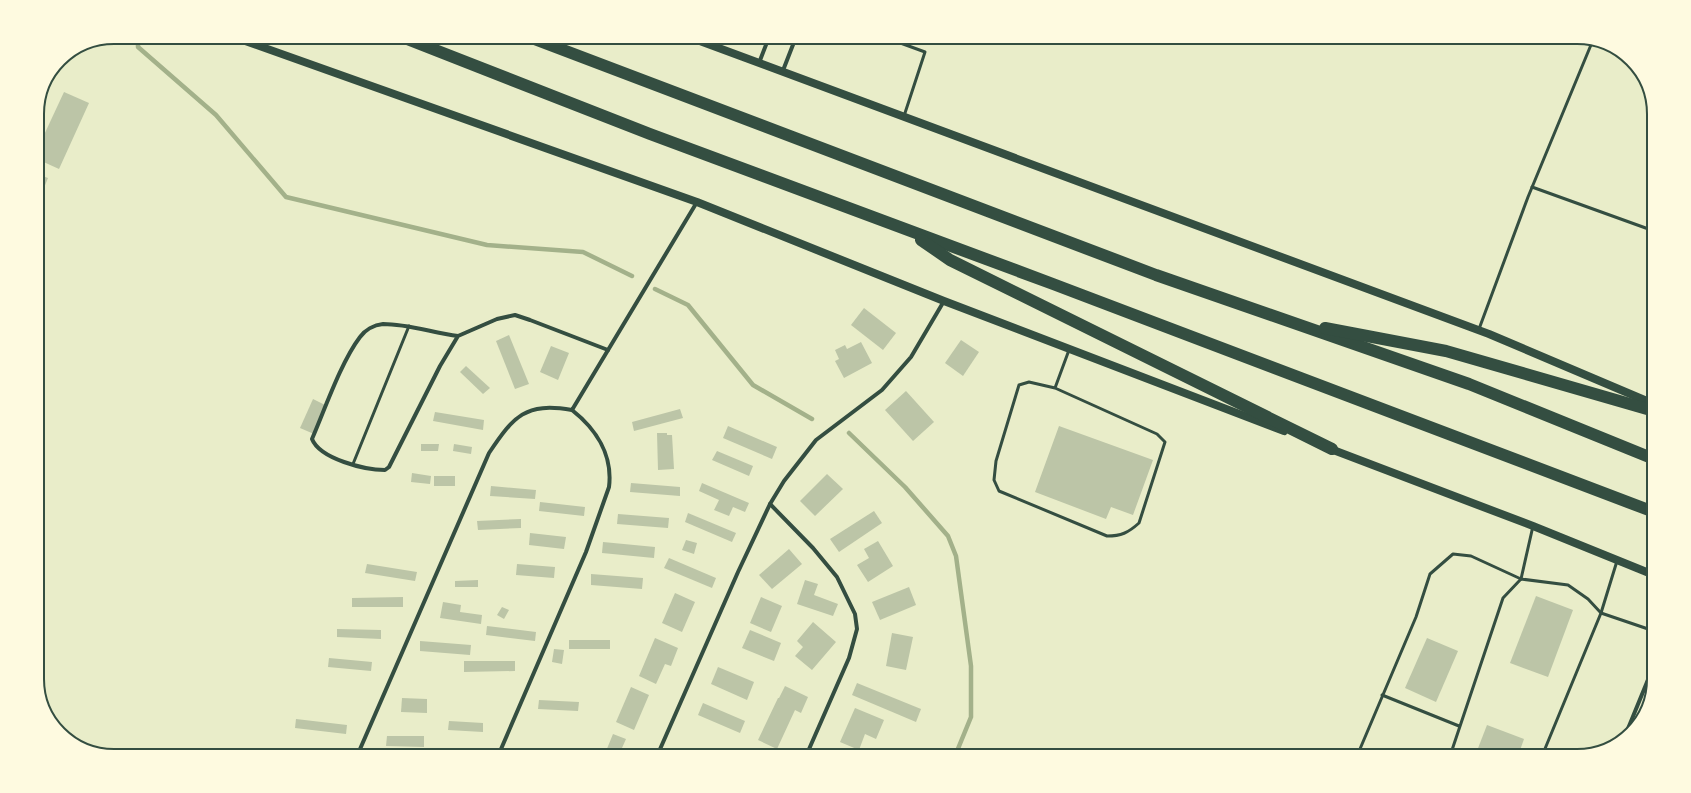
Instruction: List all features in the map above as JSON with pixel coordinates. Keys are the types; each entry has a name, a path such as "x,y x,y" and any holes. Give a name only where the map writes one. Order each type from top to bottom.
{"highway":[{"path":"420,44 650,134 1647,509"},
{"path":"547,44 1148,272 1469,384 1647,456"},
{"path":"905,229 950,260 1332,449"},
{"path":"1285,320 1446,351 1647,409"}],"main road":[{"path":"254,44 697,202 944,301 1534,526 1647,572"},
{"path":"707,44 903,118 1478,330 1647,401"}],"street":[{"path":"759,64 766,44"},
{"path":"782,73 793,44"},
{"path":"572,410 697,202"},
{"path":"660,749 738,572 770,504 784,481 816,440 882,390 911,357 944,301"},
{"path":"458,336 437,373 389,467 385,470 375,470 353,464 334,458 315,446 312,439 346,362 360,336 372,326 383,324 409,326 434,333 458,336 498,319 515,315 608,350"},
{"path":"361,749 490,453 514,420 523,414 542,408 554,407 572,410 586,421 603,445 610,479 609,487 586,552 501,749"},
{"path":"770,504 813,548 837,577 855,614 857,629 849,658 809,749"},
{"path":"1630,723 1646,683"}],"lane":[{"path":"903,118 926,52 904,44"},
{"path":"1478,330 1532,187 1591,45"},
{"path":"1532,187 1647,228"},
{"path":"353,464 409,326"},
{"path":"1055,388 1069,349"},
{"path":"1029,382 1055,388 1157,434 1165,442 1139,523 1130,532 1119,536 1107,536 999,491 994,480 996,462 1019,385 1029,382"},
{"path":"1452,749 1503,598 1521,579 1534,526"},
{"path":"1360,749 1416,617 1430,574 1454,554 1471,556 1521,579 1568,585 1588,598 1601,613 1647,629"},
{"path":"1545,749 1601,613 1618,560"},
{"path":"1382,695 1459,726"}],"building":[{"path":"64,92 89,103 59,169 44,162 44,135"},
{"path":"44,177 48,178 44,188"},
{"path":"864,308 896,333 883,350 851,325"},
{"path":"509,335 529,384 515,389 496,341"},
{"path":"961,340 979,352 963,376 945,363"},
{"path":"861,342 872,363 844,378 835,361 839,359 835,350 845,345 847,349"},
{"path":"551,346 569,353 558,380 540,372"},
{"path":"466,366 490,388 483,394 460,372"},
{"path":"906,391 934,422 913,441 885,410"},
{"path":"313,399 327,406 314,434 300,428"},
{"path":"680,409 683,418 634,431 632,422"},
{"path":"435,412 484,420 483,430 433,421"},
{"path":"728,426 777,447 772,459 723,438"},
{"path":"1059,426 1153,460 1133,515 1111,507 1106,519 1035,492"},
{"path":"657,433 667,433 667,435 672,435 674,469 658,470"},
{"path":"421,444 439,444 438,451 421,451"},
{"path":"454,444 472,447 471,454 453,451"},
{"path":"717,451 753,466 749,476 712,460"},
{"path":"412,473 431,476 430,484 411,482"},
{"path":"827,474 843,489 815,516 800,501"},
{"path":"434,476 455,476 455,486 434,486"},
{"path":"631,483 680,487 680,496 630,492"},
{"path":"702,483 749,503 745,512 733,507 729,516 714,510 719,500 699,491"},
{"path":"491,486 536,490 535,499 490,496"},
{"path":"540,502 585,507 584,516 539,511"},
{"path":"874,511 882,523 839,552 830,539"},
{"path":"688,513 736,533 732,542 685,522"},
{"path":"618,514 669,518 668,528 617,524"},
{"path":"521,519 521,528 478,530 477,521"},
{"path":"530,533 566,537 564,549 529,545"},
{"path":"686,540 697,543 694,554 682,550"},
{"path":"878,541 893,566 868,582 857,565 869,558 864,549"},
{"path":"603,542 655,547 654,558 602,553"},
{"path":"789,549 802,564 772,589 759,575"},
{"path":"669,558 716,578 712,588 664,568"},
{"path":"367,564 417,572 415,581 365,573"},
{"path":"517,564 555,567 554,578 516,575"},
{"path":"591,574 643,578 642,589 591,585"},
{"path":"478,580 478,587 455,587 455,581"},
{"path":"805,580 818,584 814,595 838,604 833,616 797,604"},
{"path":"909,587 916,605 880,620 872,602"},
{"path":"675,593 695,602 682,632 662,623"},
{"path":"1536,596 1573,610 1548,677 1510,663"},
{"path":"403,597 403,607 352,607 352,598"},
{"path":"761,597 782,606 771,632 750,623"},
{"path":"443,602 461,605 460,612 482,615 481,624 440,618"},
{"path":"502,607 509,610 504,619 497,615"},
{"path":"813,622 836,642 812,670 795,656 803,647 797,641"},
{"path":"487,626 536,632 535,641 486,635"},
{"path":"337,629 381,630 381,639 337,637"},
{"path":"750,630 781,643 774,661 742,648"},
{"path":"892,633 913,637 906,670 886,666"},
{"path":"655,638 678,648 671,666 665,664 656,684 639,676"},
{"path":"1427,638 1458,651 1436,702 1405,688"},
{"path":"569,640 610,640 610,649 569,649"},
{"path":"420,641 471,645 470,655 420,651"},
{"path":"554,649 564,650 562,664 552,662"},
{"path":"329,658 372,662 371,671 328,667"},
{"path":"464,661 515,661 515,671 464,672"},
{"path":"718,667 754,682 747,700 711,684"},
{"path":"857,683 921,709 916,722 852,695"},
{"path":"785,686 808,697 801,713 795,710 777,749 758,740"},
{"path":"631,687 649,695 634,730 616,722"},
{"path":"402,698 427,699 427,713 401,712"},
{"path":"539,700 579,702 578,711 538,709"},
{"path":"703,703 745,721 740,733 698,715"},
{"path":"855,708 884,720 876,739 865,734 859,749 840,742"},
{"path":"296,719 347,725 346,734 295,728"},
{"path":"449,721 483,723 483,732 448,730"},
{"path":"1487,725 1524,739 1520,749 1478,749"},
{"path":"613,734 626,739 622,748 625,749 607,749"},
{"path":"387,736 424,736 424,747 386,746"}],"waterway":[{"path":"138,44 138,47 216,115 286,197 487,245 583,252 632,276"},
{"path":"655,289 688,305 753,385 812,419"},
{"path":"849,433 905,487 948,536 956,556 971,666 971,717 958,749"}]}
